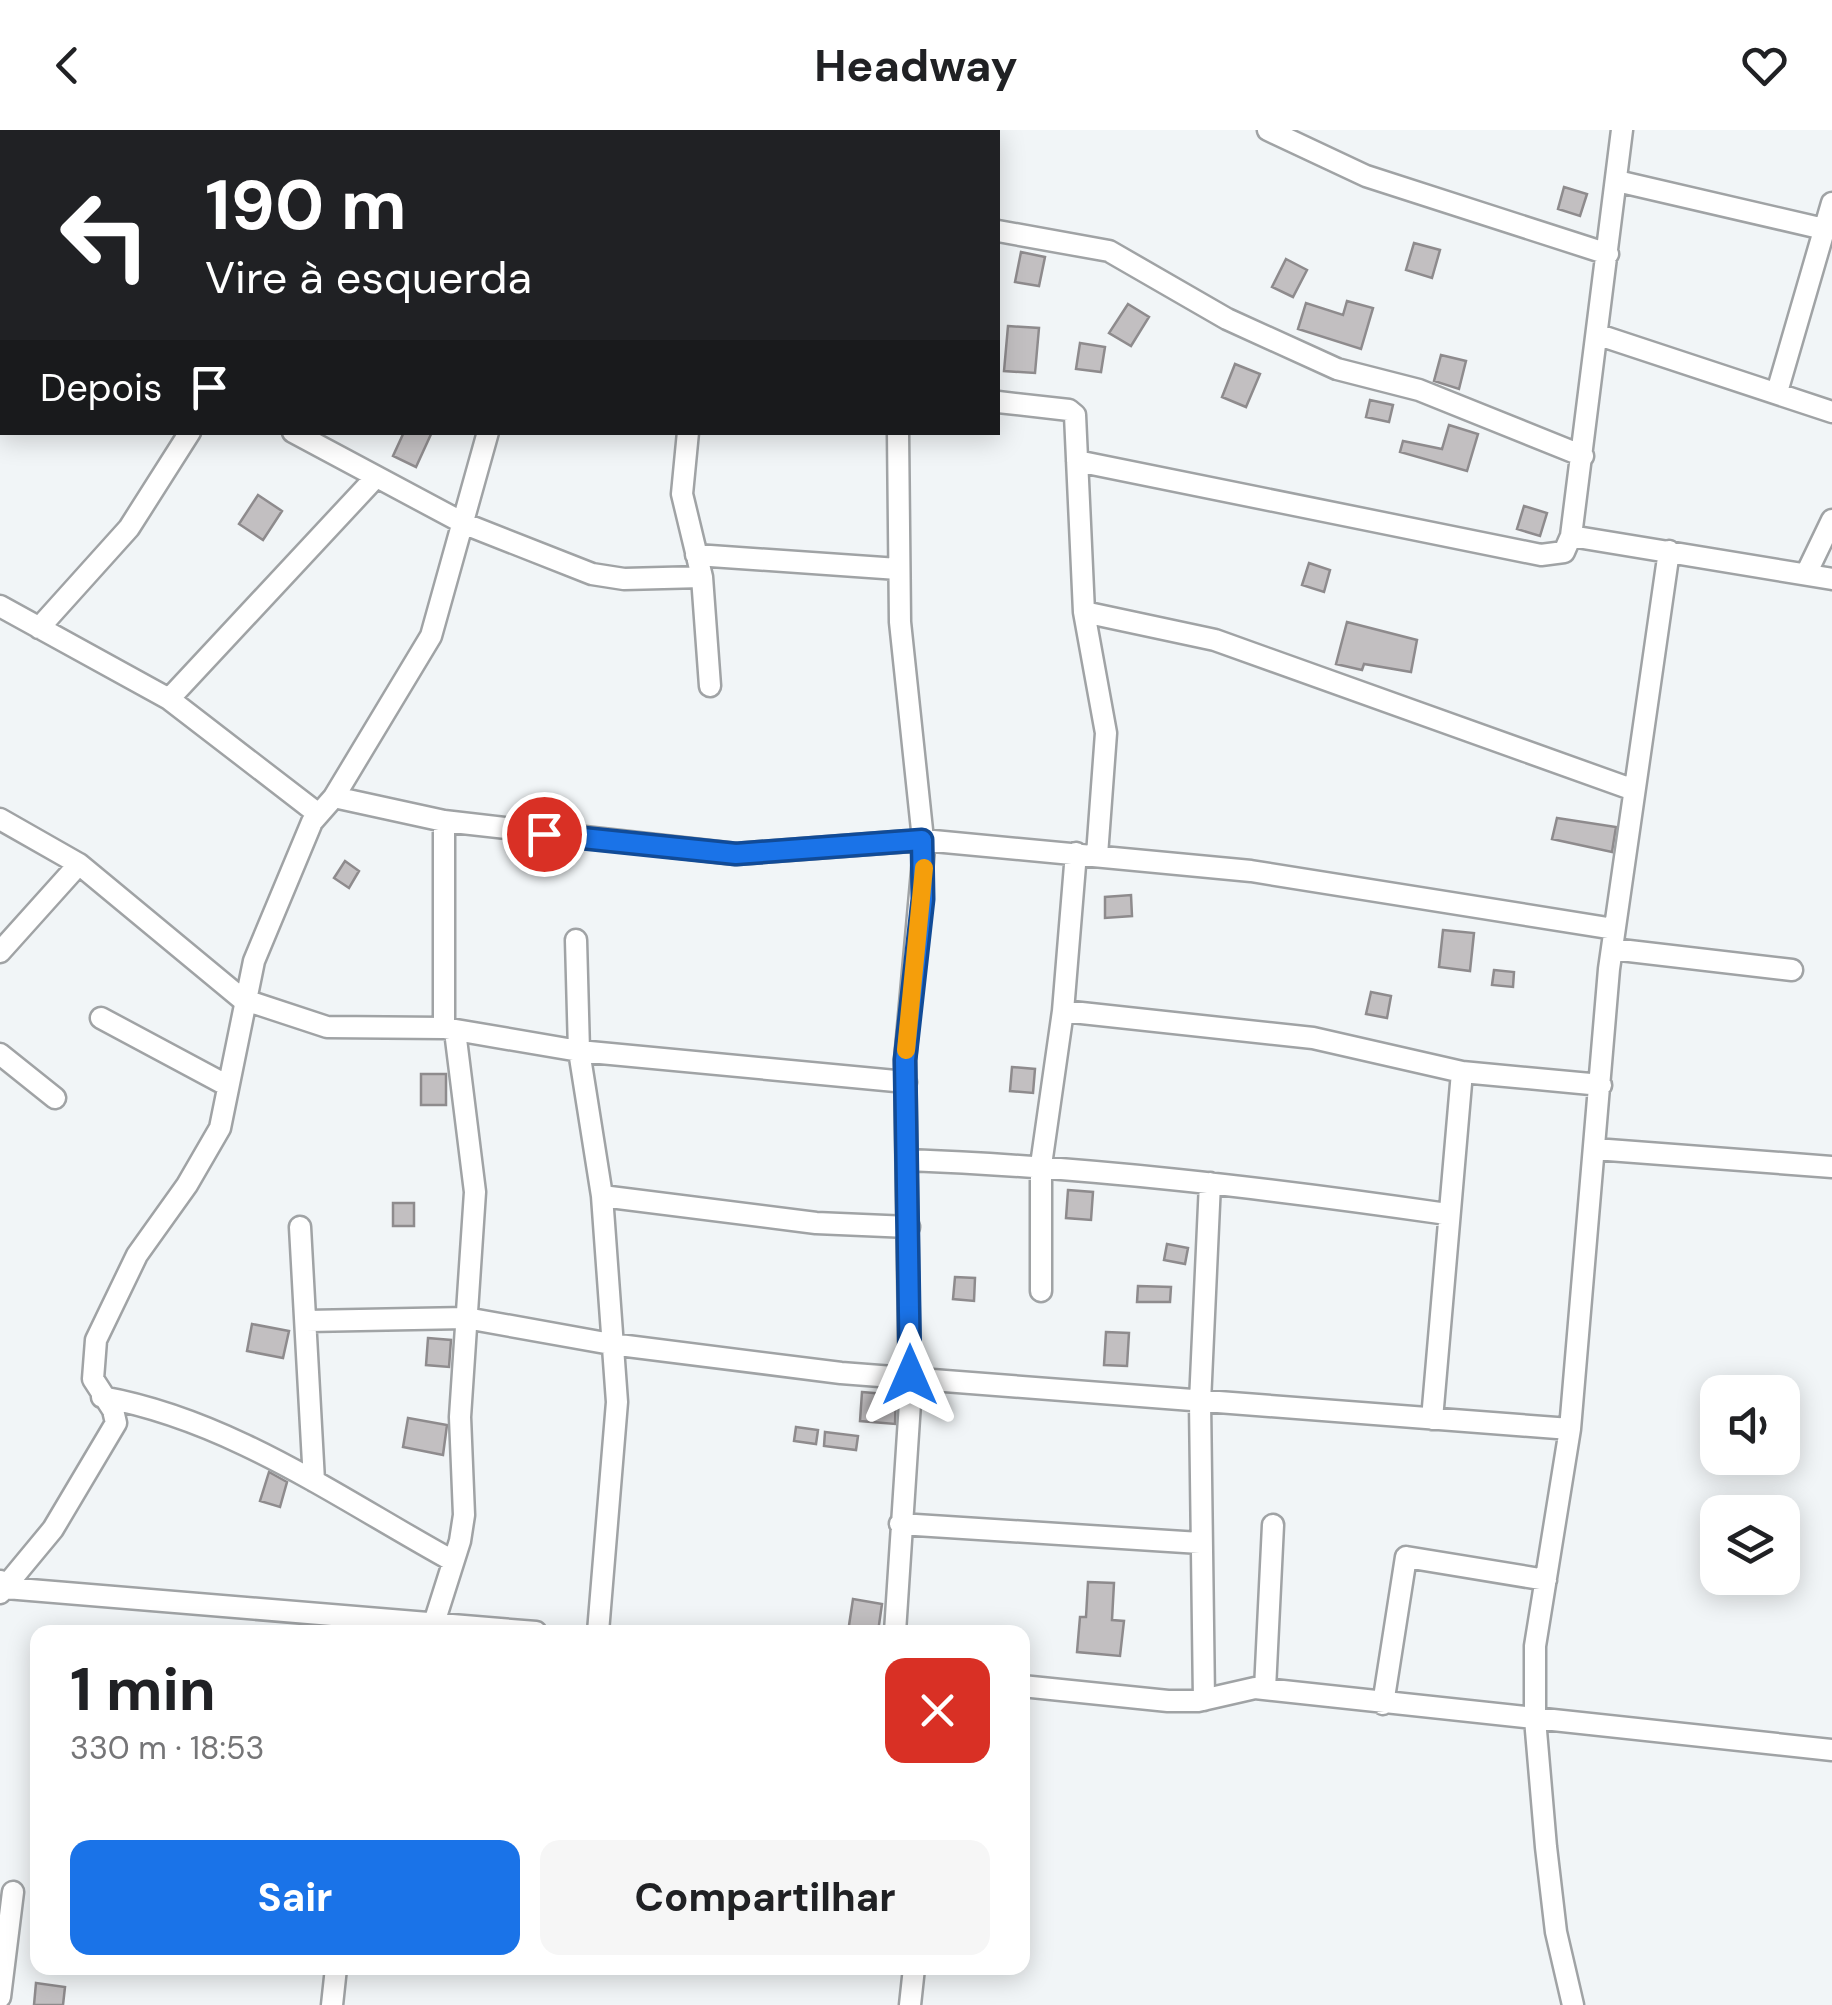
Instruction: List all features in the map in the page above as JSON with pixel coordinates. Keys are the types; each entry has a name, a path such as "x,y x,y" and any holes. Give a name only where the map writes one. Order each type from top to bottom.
{"street":[{"path":"1268,130 1366,176 1608,254"},
{"path":"1077,461 1541,555 1564,552 1571,536 1599,336 1622,130"},
{"path":"1616,181 1824,228"},
{"path":"1777,392 1832,203"},
{"path":"1000,231 1109,251 1227,320 1337,369 1419,390 1582,456"},
{"path":"1599,336 1832,412"},
{"path":"1000,402 1069,410 1075,415 1084,612 1106,732 1041,1165 1040,1291"},
{"path":"39,628 129,528 188,435"},
{"path":"298,435 464,524 592,574 624,579 702,577"},
{"path":"2,1587 52,1529 116,1424 113,1410 93,1380 96,1340 137,1255 204,1158 220,1128 241,1030 242,998 317,813 334,798 418,664 431,636 487,435"},
{"path":"688,435 682,494 702,577 710,686"},
{"path":"894,1625 910,1375 906,1082 923,899 922,840 898,569 898,435"},
{"path":"169,699 375,478"},
{"path":"1806,572 1832,520"},
{"path":"1571,536 1832,578"},
{"path":"1573,2005 1556,1932 1535,1718 1535,1646 1570,1428 1613,939 1670,550"},
{"path":"696,555 898,569"},
{"path":"0,606 169,699 317,813"},
{"path":"1084,612 1215,640 1634,790"},
{"path":"334,798 444,821 736,854 922,840 1251,871 1792,970"},
{"path":"0,820 78,864 242,998 327,1027 449,1029 579,1051 906,1082"},
{"path":"434,1623 464,1516 460,1417 475,1192 449,1029 444,821"},
{"path":"0,952 78,864"},
{"path":"576,940 579,1051 602,1196 616,1418 599,1625"},
{"path":"1063,1011 1313,1038 1462,1072 1601,1085"},
{"path":"101,1018 228,1086"},
{"path":"0,1054 55,1098"},
{"path":"1432,1419 1446,1214 1462,1072"},
{"path":"1595,1149 1832,1167"},
{"path":"908,1160 1041,1165 1210,1182 1446,1214"},
{"path":"1204,1700 1200,1402 1210,1182"},
{"path":"602,1196 782,1219 909,1227"},
{"path":"300,1227 314,1481"},
{"path":"307,1320 466,1318 611,1344 842,1373 910,1375 1200,1402 1570,1428"},
{"path":"102,1397 145,1404 274,1457 453,1561"},
{"path":"900,1524 1200,1543"},
{"path":"1266,1689 1273,1525"},
{"path":"1384,1704 1406,1558 1546,1580"},
{"path":"2,1587 380,1625 457,1625"},
{"path":"1030,1687 1168,1701 1204,1700 1266,1689 1832,1750"},
{"path":"0,1997 13,1892"},
{"path":"332,2005 335,1975"},
{"path":"910,2005 913,1975"}],"building":[{"path":"1564,187 1587,194 1580,216 1558,209"},
{"path":"1414,243 1440,250 1432,278 1406,270"},
{"path":"1021,252 1045,257 1039,286 1015,282"},
{"path":"1286,259 1307,270 1293,297 1272,287"},
{"path":"1347,301 1373,308 1361,349 1298,329 1306,303 1343,315"},
{"path":"1128,304 1149,317 1131,346 1109,333"},
{"path":"1008,326 1039,328 1035,373 1004,371"},
{"path":"1080,343 1105,347 1101,372 1076,369"},
{"path":"1441,355 1466,361 1459,389 1434,381"},
{"path":"1235,364 1260,374 1246,407 1222,397"},
{"path":"1370,400 1393,405 1389,422 1366,417"},
{"path":"1449,425 1478,434 1467,471 1400,452 1403,441 1442,449"},
{"path":"403,435 431,435 416,467 393,456"},
{"path":"258,495 282,511 263,540 239,524"},
{"path":"1524,506 1547,513 1540,536 1517,529"},
{"path":"1309,563 1330,570 1324,592 1302,585"},
{"path":"1347,622 1417,640 1411,672 1364,664 1362,670 1336,664"},
{"path":"1557,818 1616,827 1612,852 1552,839"},
{"path":"345,861 359,871 349,888 334,878"},
{"path":"1131,895 1132,916 1105,918 1105,897"},
{"path":"1443,930 1474,933 1470,971 1439,967"},
{"path":"1494,970 1514,972 1513,987 1492,985"},
{"path":"1371,992 1391,996 1387,1018 1366,1014"},
{"path":"1012,1067 1035,1069 1033,1093 1010,1091"},
{"path":"421,1074 446,1074 446,1105 421,1105"},
{"path":"1068,1190 1093,1192 1091,1220 1066,1218"},
{"path":"393,1203 414,1203 414,1226 393,1226"},
{"path":"1167,1244 1188,1248 1185,1264 1164,1260"},
{"path":"955,1277 975,1278 974,1301 953,1299"},
{"path":"1138,1286 1171,1287 1170,1302 1137,1302"},
{"path":"252,1324 289,1331 283,1358 247,1351"},
{"path":"1106,1332 1129,1333 1127,1366 1104,1365"},
{"path":"428,1338 451,1340 449,1367 426,1365"},
{"path":"862,1392 896,1395 895,1424 860,1421"},
{"path":"408,1418 447,1425 443,1455 403,1447"},
{"path":"796,1427 818,1430 816,1444 794,1441"},
{"path":"825,1432 858,1436 856,1450 824,1446"},
{"path":"269,1472 287,1482 280,1507 260,1501"},
{"path":"1088,1582 1114,1583 1112,1620 1124,1621 1120,1656 1077,1652 1080,1617 1086,1617"},
{"path":"853,1599 882,1604 879,1625 849,1625"},
{"path":"36,1983 65,1987 63,2005 34,2005"}],"slow traffic":[{"path":"906,1050 924,868"}],"route":[{"path":"544,834 736,854 922,840 923,899 905,1060 910,1375"}]}
